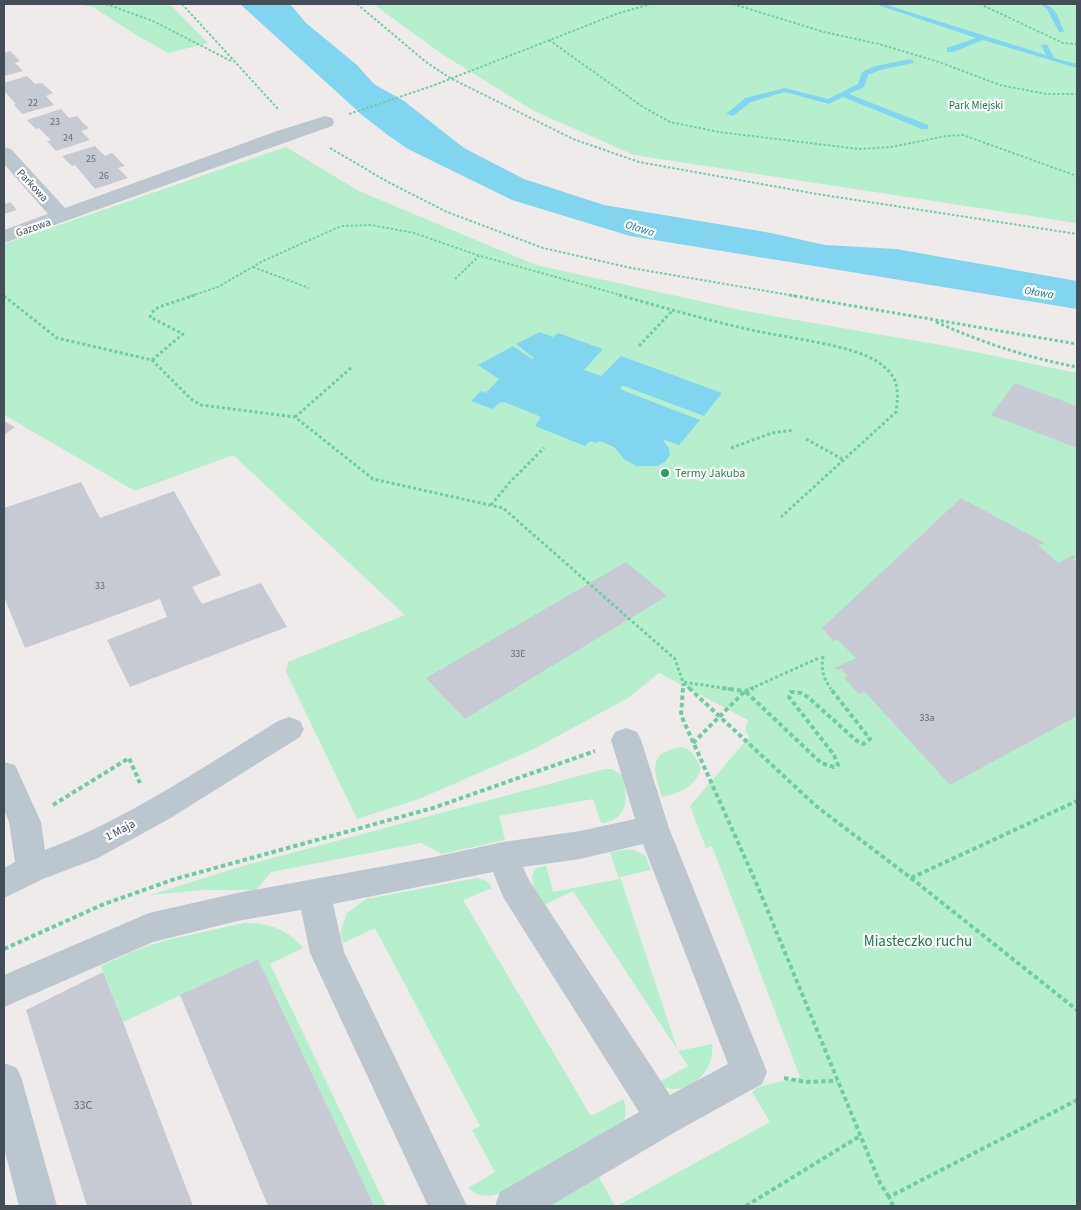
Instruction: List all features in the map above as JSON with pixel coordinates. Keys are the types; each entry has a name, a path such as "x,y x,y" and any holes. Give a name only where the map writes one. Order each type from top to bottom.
{"street":[{"name":"Gazowa","path":"4,236 62,217 325,122"},
{"name":"Parkowa","path":"4,153 62,217"},
{"name":"1 Maja","path":"4,884 32,869 87,848 158,810 289,729"},
{"path":"514,1206 664,1118 749,1072 653,828 626,740"},
{"path":"4,774 25,822 32,869"},
{"path":"4,992 149,928 237,907 503,856 580,844 653,828"},
{"path":"503,856 515,887 664,1118"},
{"path":"314,893 327,953 448,1206"},
{"path":"4,1080 38,1206"}],"path":[{"path":"106,4 153,21 234,63"},
{"path":"182,4 262,93 302,129 388,182 447,212 544,248 631,268 1077,344"},
{"path":"357,4 426,62 450,78 573,139 639,162 817,194 1077,234"},
{"path":"325,122 432,86 619,13 651,4"},
{"path":"733,4 824,32 922,56 1000,85 1046,94 1077,94"},
{"path":"980,4 1062,43 1077,44"},
{"path":"549,40 643,108 670,122 719,132 859,149 892,147 946,136 963,135 1077,176"},
{"path":"152,360 183,334 150,317 154,310 218,287 253,266 341,226 371,225 414,233 480,255 673,310 850,350 878,362 892,375 899,390 896,412 781,517"},
{"path":"454,278 480,255"},
{"path":"253,266 309,288"},
{"path":"4,296 57,338 152,360 201,406 295,418 373,480 503,508 676,659 683,682 681,715 758,887 880,1183 893,1206"},
{"path":"639,346 673,310"},
{"path":"932,320 981,342 1032,358 1077,367"},
{"path":"295,418 351,368"},
{"path":"731,448 772,433 794,430"},
{"path":"806,438 844,460"},
{"path":"491,506 510,482 544,448"},
{"path":"683,682 745,691 822,763 829,768 835,768 838,765 834,755 789,698 791,692 800,692 858,742 863,744 870,740 861,724 826,681 821,669 823,656"},
{"path":"693,743 745,691 819,658"},
{"path":"683,682 816,806 911,878 1077,1010"},
{"path":"4,949 104,904 176,879 433,808 626,740"},
{"path":"46,809 130,758 142,788 158,810"},
{"path":"911,878 1077,801"},
{"path":"749,1072 805,1082 838,1081"},
{"path":"888,1197 1077,1100"},
{"path":"746,1206 860,1136"}],"green space":[{"path":"74,4 170,4 208,43 168,53 93,7"},
{"name":"Park Miejski","path":"373,4 1077,4 1077,223 634,155 534,111 445,56"},
{"name":"Termy Jakuba","path":"286,147 359,191 536,265 745,311 946,346 1077,373 1077,1206 617,1206 770,1122 752,1092 758,1087 800,1077 712,846 706,848 690,806 749,737 745,731 748,720 659,673 628,698 534,749 419,799 357,819 286,672 288,662 405,615 233,455 135,491 4,415 4,244"},
{"path":"682,747 691,752 701,768 695,780 686,788 662,797 655,772 658,758 663,753"},
{"path":"605,769 612,769 622,775 626,799 622,812 610,821 601,823 593,799 499,816 505,840 442,854 421,843 271,872 256,890 205,890 150,895 243,866"},
{"path":"631,849 645,855 651,870 620,877 678,1051 573,891 544,905 532,883 535,869 546,865 553,892 619,879 610,852"},
{"path":"477,878 487,881 492,888 463,900 591,1116 623,1099 626,1108 623,1124 501,1193 488,1196 476,1194 468,1188 495,1172 472,1130 480,1126 375,928 343,943 340,933 347,913 366,899"},
{"path":"244,923 262,924 277,928 291,936 303,948 270,964 386,1206 374,1206 258,959 123,1022 101,966 141,948 167,940"},
{"path":"712,1044 712,1055 709,1065 696,1082 678,1089 667,1088 657,1083 688,1066 678,1051"},
{"path":"596,1172 615,1206 548,1206"}],"water":[{"name":"Oława","path":"240,4 290,4 306,23 357,65 374,84 404,101 464,148 524,179 604,205 771,233 825,245 896,249 1077,281 1077,309 630,236 512,200 408,149 389,136 362,115"},
{"path":"540,332 553,337 558,333 603,349 584,370 601,376 621,356 722,393 704,416 624,386 620,387 622,390 700,420 679,445 662,439 669,448 670,455 665,462 656,466 637,466 625,460 614,447 600,441 596,443 590,441 585,446 535,426 541,417 504,402 499,403 493,409 471,401 481,391 486,393 499,379 478,365 513,346 532,359 534,358 516,344"}],"building":[{"path":"10,51 20,61 15,63 23,71 4,76 4,53"},
{"path":"27,76 35,84 42,83 53,93 46,96 54,105 22,114 14,105 16,104 6,93 4,94 4,83"},
{"path":"61,109 69,118 77,116 89,128 81,131 90,140 56,151 47,141 51,140 39,128 36,129 27,120"},
{"path":"95,146 105,156 112,153 125,166 118,168 128,178 95,189 75,165 72,166 62,156"},
{"path":"4,202 6,204 10,202 17,210 4,214"},
{"path":"1015,383 1077,406 1077,448 991,415"},
{"path":"4,421 15,427 4,435"},
{"path":"81,482 100,518 174,491 221,575 192,587 202,604 261,583 287,627 130,687 107,640 167,617 160,599 25,648 4,597 4,508"},
{"path":"961,498 1045,543 1038,545 1058,563 1073,555 1076,558 1073,559 1077,563 1077,716 950,785 865,692 859,694 844,678 847,676 841,668 837,670 835,668 856,658 837,639 833,641 822,628"},
{"path":"626,562 667,596 465,719 426,678"},
{"path":"258,959 374,1206 268,1206 180,995"},
{"path":"103,972 193,1206 87,1206 26,1010"}],"waterway":[{"path":"878,4 1051,59"},
{"path":"1043,4 1050,8 1061,31"},
{"path":"950,50 982,38"},
{"path":"1045,45 1051,59"},
{"path":"1051,59 1077,66"},
{"path":"730,114 748,100 785,90 829,102 861,85 865,74 878,68 910,61"},
{"path":"844,95 925,127"}],"place":[{"name":"Termy Jakuba","path":"665,473"}],"park label":[{"name":"Miasteczko ruchu","path":"918,941"}]}
